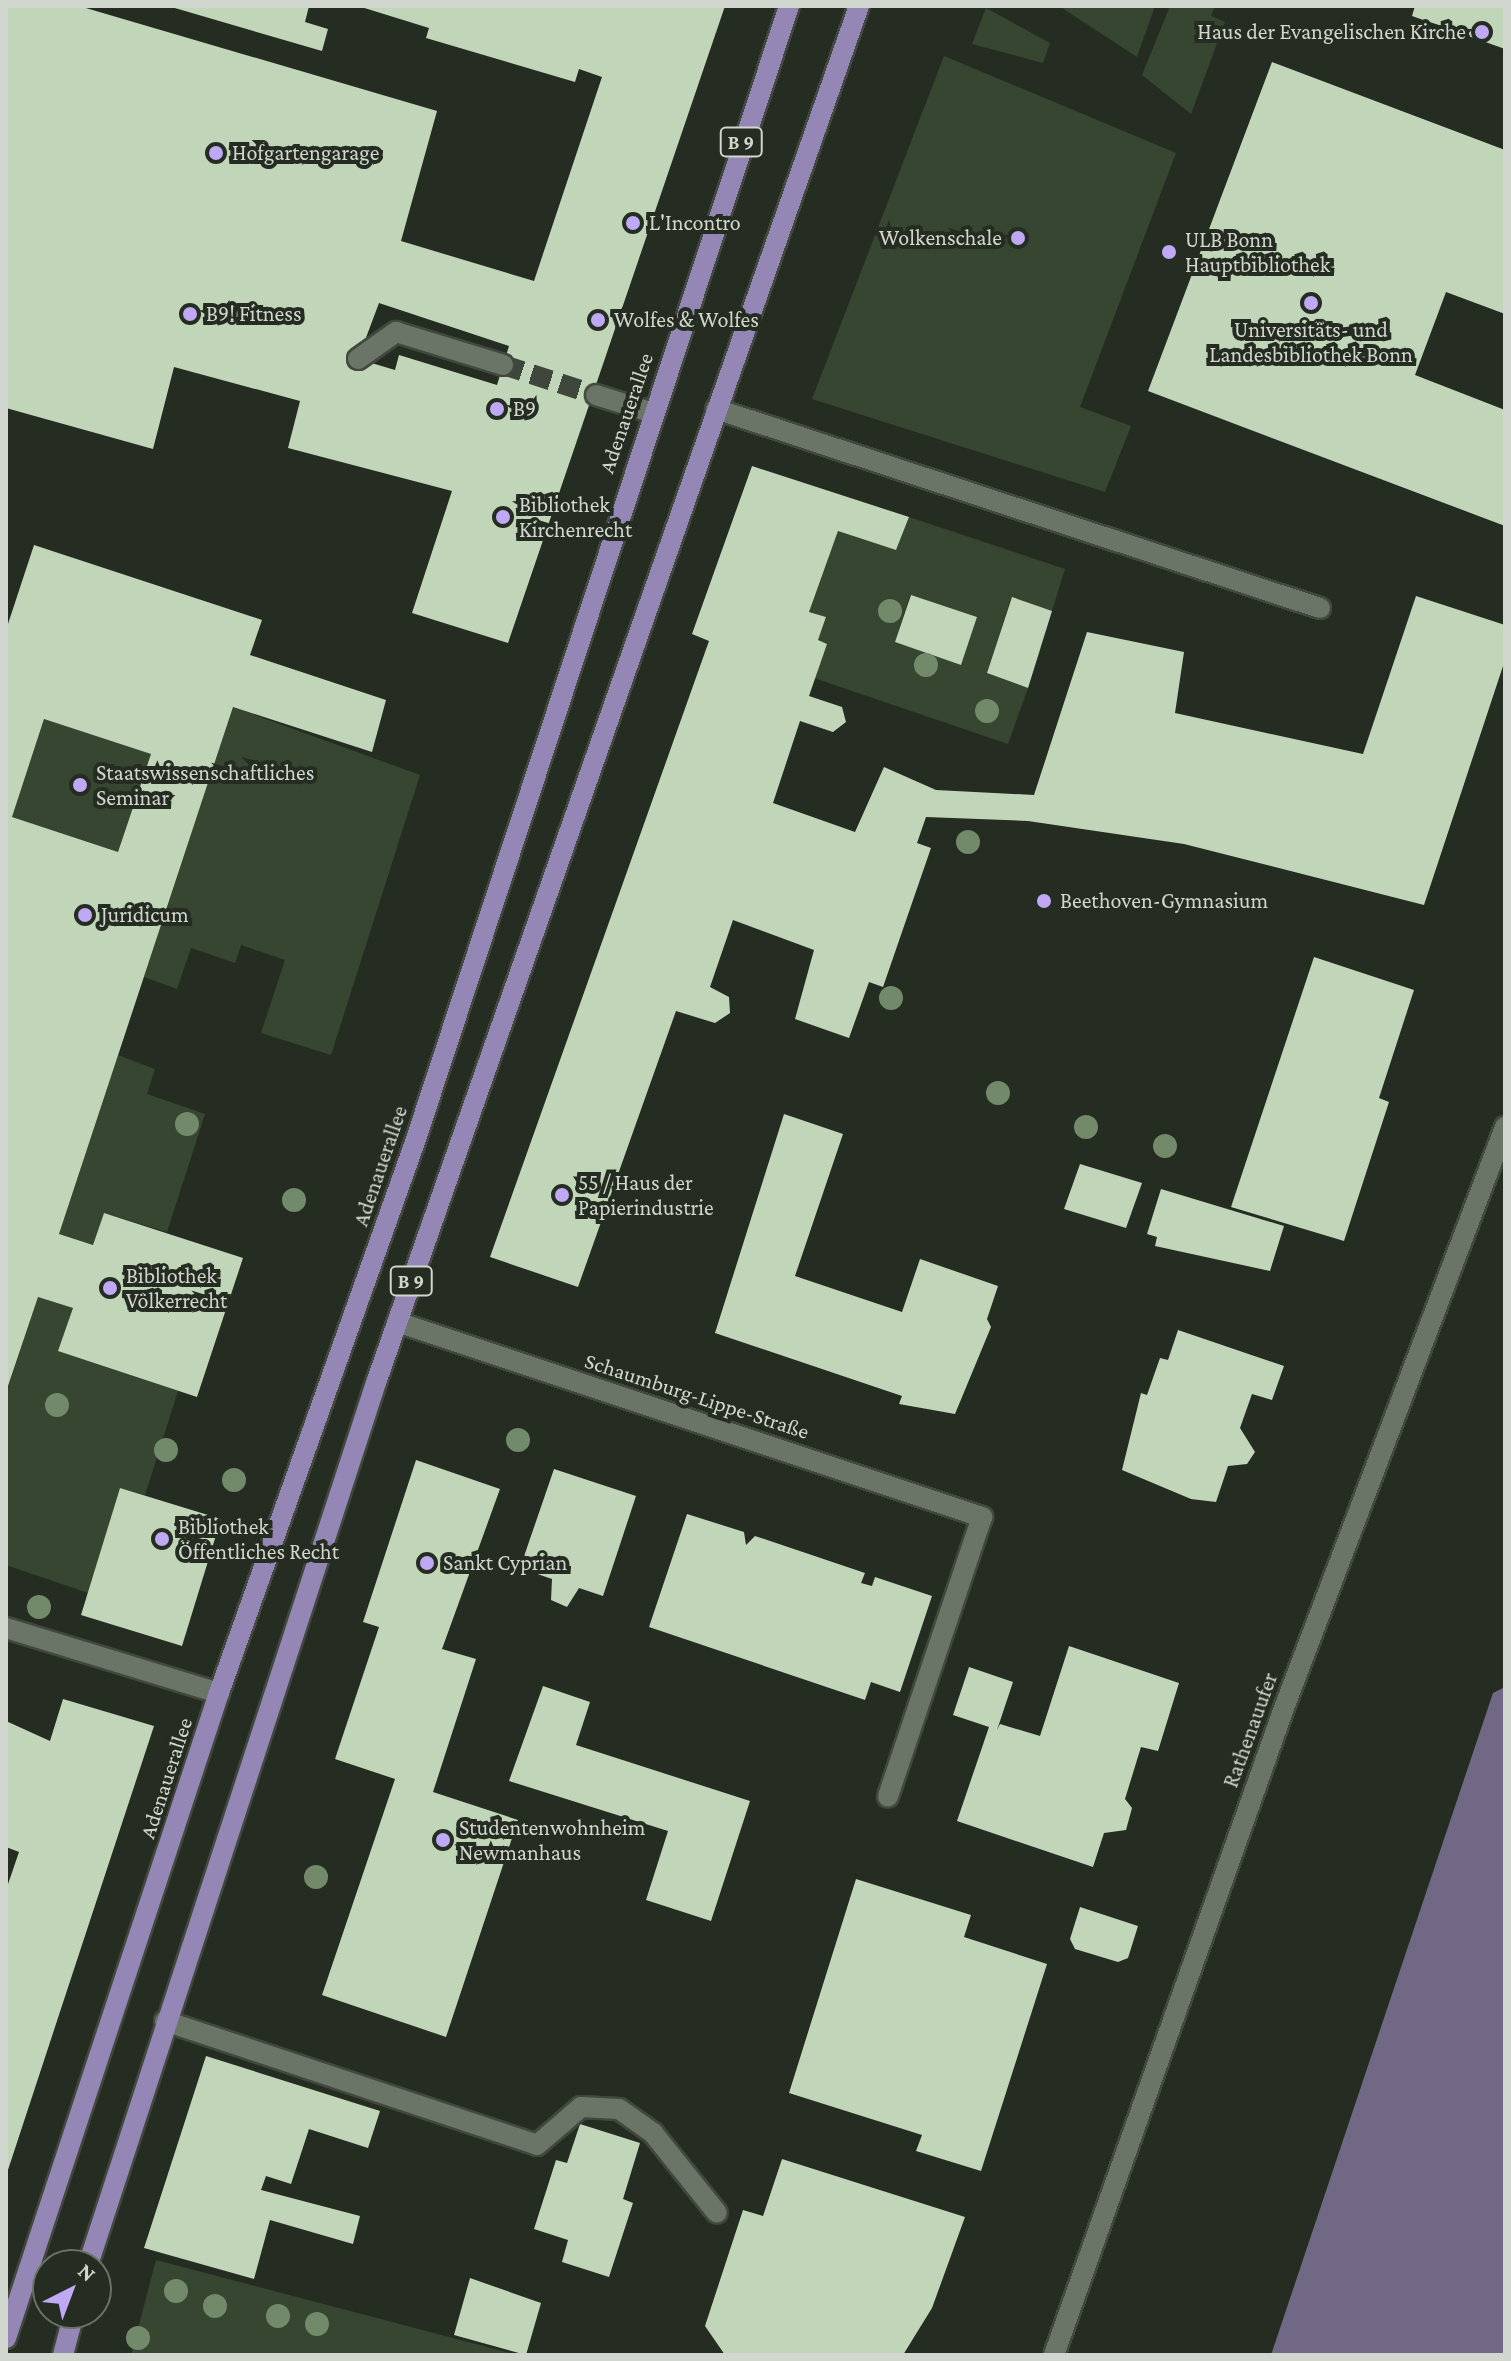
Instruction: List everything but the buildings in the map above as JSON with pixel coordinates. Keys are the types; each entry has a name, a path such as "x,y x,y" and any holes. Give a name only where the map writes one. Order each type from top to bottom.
{"main road":[{"name":"Adenauerallee","path":"6,2338 219,1693 416,1139 789,6"},
{"name":"B 9","path":"93,2249 165,2021 397,1322 859,6"},
{"path":"63,2355 70,2329"}],"street":[{"path":"358,359 396,332 503,365"},
{"path":"596,395 653,413"},
{"path":"716,409 1320,608"},
{"name":"Rathenauufer","path":"1054,2355 1278,1722 1505,1127"},
{"name":"Schaumburg-Lippe-Straße","path":"397,1322 982,1517 888,1797"},
{"path":"6,1628 219,1693"},
{"path":"165,2021 537,2145 581,2107 619,2109 653,2133 717,2213"}],"green space":[{"path":"1059,6 1155,6 1137,57"},
{"path":"1170,6 1215,6 1211,16 1225,22 1191,114 1142,75"},
{"path":"986,8 1050,43 1043,63 972,44"},
{"path":"944,56 1176,153 1080,407 1131,426 1105,492 812,399"},
{"path":"909,517 1065,569 1052,611 1011,598 987,673 1028,688 1008,744 814,678 826,644 818,640 826,617 809,612 838,531 896,550","holes":["910,595 977,617 961,665 895,642"]},
{"path":"233,707 420,775 331,1055 261,1033 285,960 241,945 235,963 191,948 177,989 144,977"},
{"path":"44,719 151,754 118,852 12,817"},
{"path":"118,1055 155,1069 147,1094 205,1114 167,1232 104,1213 93,1245 59,1234"},
{"path":"38,1297 73,1308 59,1351 178,1391 145,1495 120,1488 88,1593 6,1565 6,1394"},
{"path":"156,2260 518,2355 131,2355"}],"shaded area":[{"path":"1505,1687 1505,2355 1271,2355 1493,1693"}],"tunnel":[{"path":"503,365 596,395"}],"place":[{"name":"Haus der Evangelischen Kirche","path":"1482,32"},
{"name":"Hofgartengarage","path":"216,153"},
{"name":"L'Incontro","path":"633,223"},
{"name":"Wolkenschale","path":"1018,238"},
{"name":"ULB Bonn Hauptbibliothek","path":"1169,252"},
{"name":"Universitäts- und Landesbibliothek Bonn","path":"1311,303"},
{"name":"B9! Fitness","path":"190,314"},
{"name":"Wolfes & Wolfes","path":"598,320"},
{"name":"B9","path":"497,409"},
{"name":"Bibliothek Kirchenrecht","path":"503,517"},
{"name":"Staatswissenschaftliches Seminar","path":"80,785"},
{"name":"Beethoven-Gymnasium","path":"1044,901"},
{"name":"Juridicum","path":"85,915"},
{"name":"55 / Haus der Papierindustrie","path":"562,1195"},
{"name":"Bibliothek Völkerrecht","path":"110,1288"},
{"name":"Bibliothek Öffentliches Recht","path":"162,1539"},
{"name":"Sankt Cyprian","path":"427,1563"},
{"name":"Studentenwohnheim Newmanhaus","path":"443,1840"}]}
